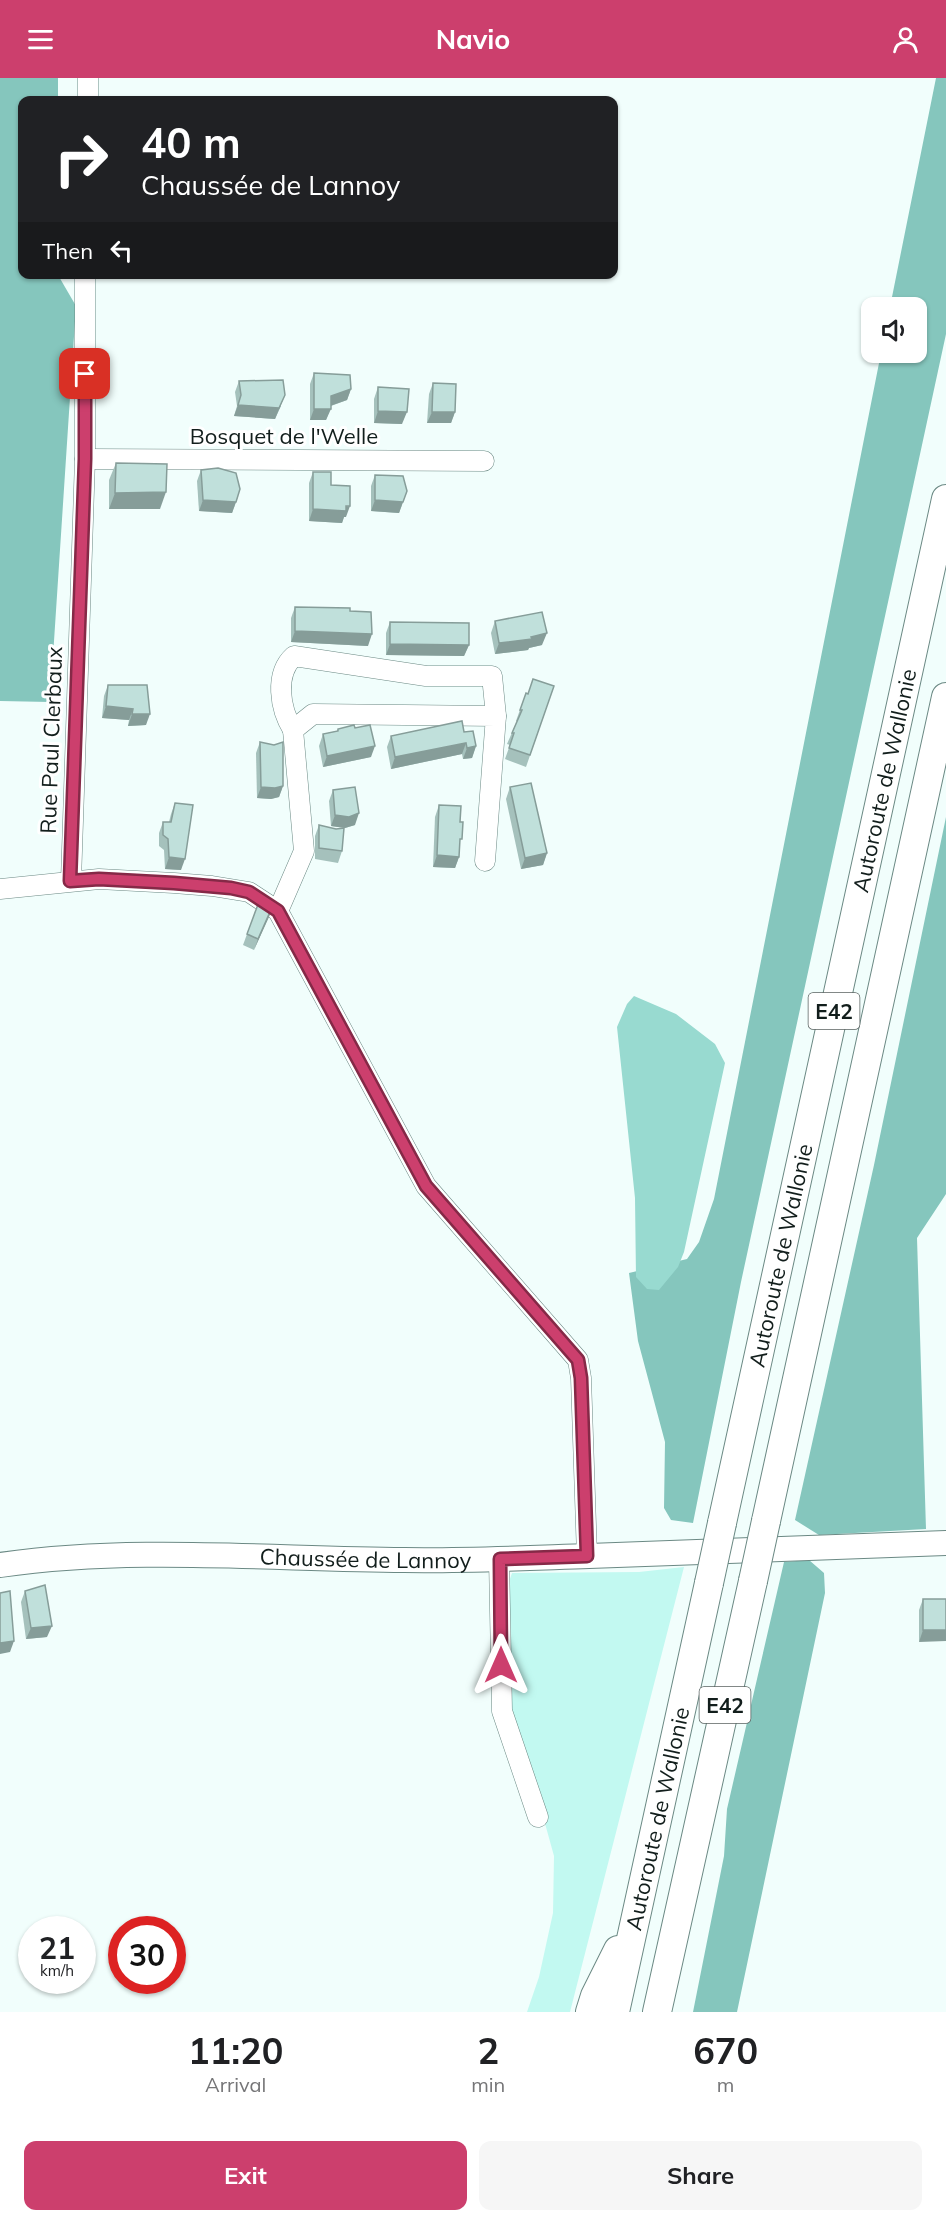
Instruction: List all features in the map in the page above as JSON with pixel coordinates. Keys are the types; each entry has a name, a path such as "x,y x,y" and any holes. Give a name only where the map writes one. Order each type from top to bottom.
{"highway":[{"name":"Autoroute de Wallonie","path":"615,2012 946,498"},
{"name":"Autoroute de Wallonie","path":"657,2012 946,697"},
{"path":"590,2012 595,1996 636,1916"}],"main road":[{"name":"Chaussée de Lannoy","path":"0,1565 39,1560 130,1555 403,1560 500,1559 946,1543"}],"street":[{"path":"88,78 88,96"},
{"path":"85,279 85,459"},
{"name":"Bosquet de l'Welle","path":"85,459 483,461"},
{"name":"Rue Paul Clerbaux","path":"70,881 85,459"},
{"path":"278,911 304,851 293,730 286,719 281,698 287,662 294,656 426,676 492,676 496,716 485,861"},
{"path":"293,730 313,714 496,716"},
{"path":"0,889 99,879 222,887 249,892 278,911 426,1186 578,1360 581,1378 587,1556"},
{"path":"500,1559 502,1711 538,1817"}],"shaded area":[{"path":"0,78 58,78 58,96 18,96 18,279 60,279 76,306 50,702 0,701"},
{"path":"936,78 946,78 946,334 741,1282 693,1523 671,1520 664,1508 665,1442 638,1341 629,1273 687,1259 699,1242 714,1199 879,363 927,363 927,297 892,297"},
{"path":"946,817 946,1194 917,1238 926,1529 819,1535 795,1520 874,1165"},
{"path":"634,996 676,1014 715,1044 725,1063 684,1252 678,1267 659,1290 647,1289 636,1277 635,1198 617,1027 627,1004"},
{"path":"809,1560 824,1573 825,1593 737,2012 693,2012 724,1856 727,1809 784,1562"},
{"path":"684,1567 570,2012 527,2012 539,1977 553,1913 554,1856 509,1710 504,1596 512,1573 639,1572"}],"building":[{"path":"314,373 350,375 351,389 331,396 331,409 314,409"},
{"path":"283,380 285,395 279,408 238,405 241,395 239,381"},
{"path":"433,383 456,384 455,412 432,412"},
{"path":"378,387 409,389 407,412 378,411"},
{"path":"116,463 167,464 166,492 115,493"},
{"path":"218,468 236,473 240,489 236,502 203,500 201,470"},
{"path":"313,472 331,472 331,485 350,486 350,506 346,506 346,511 313,509"},
{"path":"375,475 403,476 407,491 403,502 375,500"},
{"path":"295,607 350,608 350,611 371,612 372,634 295,631"},
{"path":"542,612 547,633 531,637 532,639 499,643 495,621"},
{"path":"390,622 469,623 469,645 390,644"},
{"path":"533,679 554,686 530,755 509,748 514,733 512,733 522,710 520,710"},
{"path":"108,685 147,685 150,714 132,714 133,709 106,706"},
{"path":"462,721 464,732 473,731 476,746 467,748 466,743 395,757 391,736"},
{"path":"354,725 355,728 370,725 375,746 327,756 323,734"},
{"path":"260,742 274,745 283,742 283,786 261,787"},
{"path":"531,783 547,853 525,858 510,787"},
{"path":"355,787 359,813 349,817 335,815 333,790"},
{"path":"175,803 193,805 185,859 169,857 168,839 163,835 163,822 171,822"},
{"path":"439,805 461,806 460,822 463,822 459,857 437,855"},
{"path":"319,825 336,829 344,828 342,851 319,848"},
{"path":"260,899 273,905 258,939 247,934"},
{"path":"45,1585 52,1626 31,1628 25,1591"},
{"path":"10,1591 14,1641 0,1643 0,1593"},
{"path":"923,1599 946,1599 946,1630 923,1630"}],"route":[{"path":"85,374 85,459 70,881 99,879 231,888 249,892 278,911 426,1186 502,1276 578,1360 581,1378 587,1556 500,1559 501,1665"}]}
